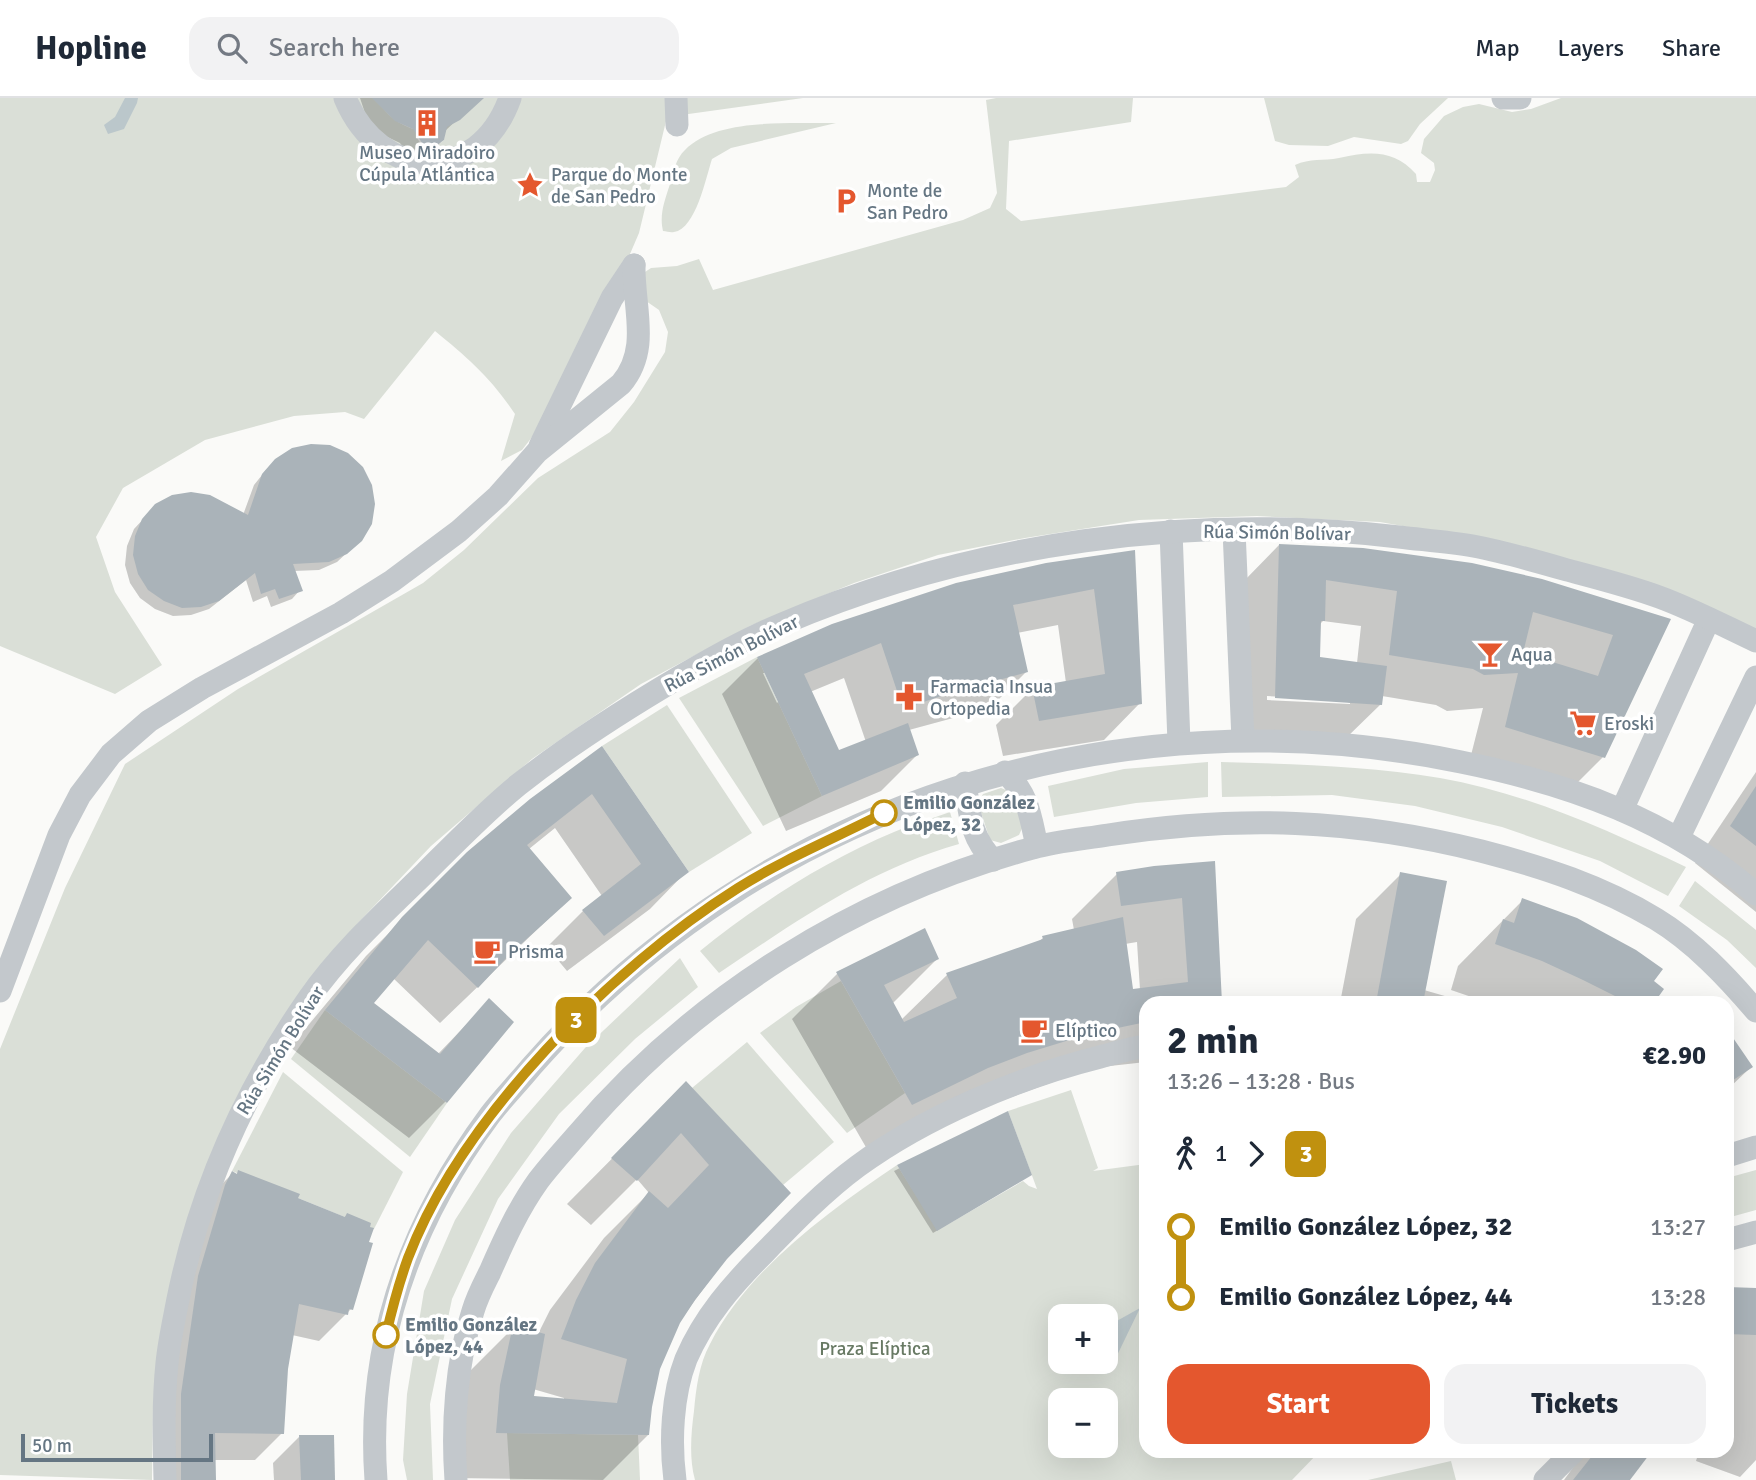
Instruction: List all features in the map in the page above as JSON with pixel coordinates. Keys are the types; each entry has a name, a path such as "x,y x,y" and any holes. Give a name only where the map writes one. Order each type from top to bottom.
{"street":[{"path":"345,98 353,117 376,143 408,160 426,165 443,163 483,142 504,115 510,98"},
{"path":"676,98 677,125"},
{"path":"1503,98 1521,98"},
{"path":"0,990 59,835 80,794 111,754 149,721 202,688 341,613 392,581 459,531 498,496 537,452 621,384 630,373 639,348 634,265 612,298 537,452"},
{"path":"1234,530 1242,740"},
{"path":"1171,531 1180,743"},
{"name":"Rúa Simón Bolívar","path":"165,1480 167,1360 186,1261 199,1212 238,1118 272,1055 311,994 359,939 460,838 514,789 618,713 711,659 781,624 869,591 948,569 1028,550 1171,531 1337,531 1471,546 1657,596 1756,641"},
{"path":"1622,810 1709,619"},
{"path":"1679,837 1756,677"},
{"path":"376,1480 376,1395 396,1294 409,1257 444,1185 491,1114 563,1031 670,936 726,896 783,863 884,813 965,783 1004,772 1111,751 1180,743 1242,740 1318,742 1414,752 1505,771 1578,794 1622,810 1679,837 1729,870 1756,894"},
{"path":"1004,772 1019,786 1037,846"},
{"path":"965,783 971,826 980,847 993,860"},
{"path":"456,1480 454,1420 461,1366 473,1311 512,1222 539,1180 590,1119 624,1082 719,1000 790,952 883,902 993,860 1037,846 1149,829 1266,821 1380,830 1447,843 1535,865 1602,890 1660,921 1724,973 1756,1011"},
{"path":"676,1480 673,1424 685,1361 705,1321 737,1281 798,1218 858,1166 931,1122 1053,1069 1139,1048"},
{"path":"1734,1154 1756,1147"},
{"path":"1734,1238 1756,1232"},
{"path":"1545,1480 1567,1458"}],"green space":[{"path":"0,98 377,98 393,118 417,130 417,138 421,144 434,148 444,140 445,128 477,98 803,98 667,117 639,233 627,261 539,428 522,450 501,461 515,414 478,369 435,331 364,419 345,412 294,416 205,440 123,488 96,537 115,592 162,665 115,694 0,646"},
{"path":"1133,98 1131,122 1009,141 1006,209 1021,221 1286,187 1299,177 1295,165 1306,161 1371,153 1399,160 1416,174 1417,182 1430,182 1435,170 1434,163 1421,153 1424,139 1444,116 1463,107 1479,104 1512,112 1531,109 1561,98 1756,98 1756,630 1520,547 1380,522 1257,516 1139,520 938,555 854,583 752,625 641,684 532,759 431,846 358,923 299,1006 176,1270 153,1407 152,1480 0,1475 0,1049 65,888 125,764 238,689 423,583 464,550 538,478 610,432 634,402 665,352 668,332 659,310 646,301 642,274 651,268 677,266 699,259 713,290 963,220 990,208 997,193 986,100"},
{"path":"1264,98 1448,98 1420,124 1408,141 1401,144 1354,137 1328,146 1289,145 1275,141"},
{"path":"778,123 836,123 731,148 712,159 699,201 688,222 682,229 674,232 663,231 663,207 675,166 682,153 699,139 735,127"},
{"path":"757,657 822,796 763,826 679,698"},
{"path":"667,705 752,833 689,872 602,746"},
{"path":"1208,762 1208,797 1136,803 1054,817 1048,786 1124,769"},
{"path":"1221,762 1358,768 1440,778 1472,785 1566,814 1686,867 1668,896 1600,861 1502,827 1415,806 1332,795 1222,797"},
{"path":"1001,788 1011,792 1024,824 1019,835 1001,843 990,840 978,803 983,794"},
{"path":"950,812 959,844 864,882 805,916 719,973 700,951 769,901 843,856 894,832"},
{"path":"1695,881 1756,930 1756,968 1727,940 1679,906"},
{"path":"680,958 698,987 635,1039 559,1114 498,1199 452,1299 430,1404 433,1480 407,1480 403,1460 407,1394 424,1291 455,1220 511,1133 585,1048"},
{"path":"841,981 905,1093 847,1133 760,1033 796,1007"},
{"path":"325,1010 447,1103 410,1157 291,1059"},
{"path":"747,1042 834,1142 783,1185 692,1088"},
{"path":"283,1072 403,1172 374,1229 232,1171"},
{"name":"Praza Elíptica","path":"1071,1090 1098,1168 1093,1171 1139,1165 1139,1458 1313,1458 1292,1480 695,1480 691,1437 696,1394 706,1352 726,1317 746,1291 792,1244 844,1202 897,1165 938,1230 1023,1181 1037,1189 1008,1111"},
{"path":"1756,1170 1756,1210 1734,1216 1734,1176"},
{"path":"507,1433 638,1435 640,1480 510,1480"},
{"path":"1451,1461 1456,1480 1368,1480"}],"shaded area":[{"path":"125,98 138,98 137,103 124,129 108,134 104,125 115,117"},
{"path":"1139,1310 1118,1353 1118,1320"}],"building":[{"name":"Museo Miradoiro Cúpula Atlántica","path":"372,98 484,98 460,120 447,127 444,140 433,148 424,146 413,129 395,121"},
{"path":"311,444 330,445 348,453 363,467 372,485 375,504 372,524 362,541 347,554 329,562 293,564 303,591 279,599 275,589 261,594 255,573 219,601 201,607 182,608 164,601 148,590 138,574 133,555 135,536 142,519 155,504 172,495 191,492 210,495 248,515 262,474 275,459 292,448"},
{"path":"1279,544 1363,548 1472,563 1542,579 1671,619 1605,758 1505,727 1518,673 1484,675 1473,669 1389,655 1397,591 1326,580 1325,621 1321,621 1320,657 1387,666 1382,705 1275,698","holes":["1533,612 1613,635 1598,676 1523,653"]},
{"path":"1135,550 1142,704 1039,721 1032,687 1105,674 1094,589 1013,605 1028,672 903,709 881,643 804,674 839,750 908,723 919,755 822,796 757,657 832,624 956,583 1046,563"},
{"path":"602,746 689,872 604,936 582,910 641,864 592,794 527,845 572,898 510,954 478,988 428,940 374,1003 440,1054 489,998 514,1022 447,1103 325,1010 402,917 467,852 530,799"},
{"path":"1756,786 1756,846 1730,826"},
{"path":"1215,861 1222,996 1139,996 1139,1023 1089,1034 1027,1053 988,1068 912,1105 836,972 925,928 939,959 884,985 904,1022 957,998 946,973 1043,939 1042,936 1123,917 1133,989 1188,982 1182,898 1121,906 1116,872"},
{"path":"1400,872 1447,881 1424,996 1377,996"},
{"path":"1522,898 1577,918 1636,950 1663,969 1654,981 1664,989 1659,996 1615,996 1542,961 1495,944 1503,919 1514,923"},
{"path":"1734,1039 1753,1067 1734,1079"},
{"path":"686,1081 791,1193 727,1259 680,1323 660,1369 649,1435 496,1433 500,1385 513,1325 545,1334 534,1396 617,1403 627,1359 561,1339 576,1300 595,1263 649,1191 668,1208 709,1165 681,1133 637,1181 611,1158"},
{"path":"1008,1111 1032,1175 937,1231 897,1165"},
{"path":"238,1170 300,1194 298,1198 345,1217 347,1213 371,1223 370,1227 374,1228 369,1242 373,1243 353,1310 349,1309 348,1315 299,1304 288,1369 284,1434 215,1433 216,1480 181,1480 181,1394 198,1276 225,1185 232,1171 237,1174"},
{"path":"1734,1287 1756,1288 1756,1335 1734,1334"},
{"path":"299,1435 334,1435 335,1480 301,1480"},
{"path":"1590,1458 1647,1458 1630,1480 1573,1480"}],"bus line":[{"name":"3","path":"386,1335 409,1257 444,1185 491,1114 563,1031 670,936 738,888 884,813"}],"place":[{"name":"Museo Miradoiro Cúpula Atlántica","path":"427,123"},
{"name":"Parque do Monte de San Pedro","path":"530,185"},
{"name":"Monte de San Pedro","path":"846,201"},
{"name":"Aqua","path":"1490,654"},
{"name":"Farmacia Insua Ortopedia","path":"909,697"},
{"name":"Eroski","path":"1583,723"},
{"name":"Emilio González López, 32","path":"884,813"},
{"name":"Prisma","path":"487,951"},
{"name":"Elíptico","path":"1034,1030"},
{"name":"Emilio González López, 44","path":"386,1335"}]}
